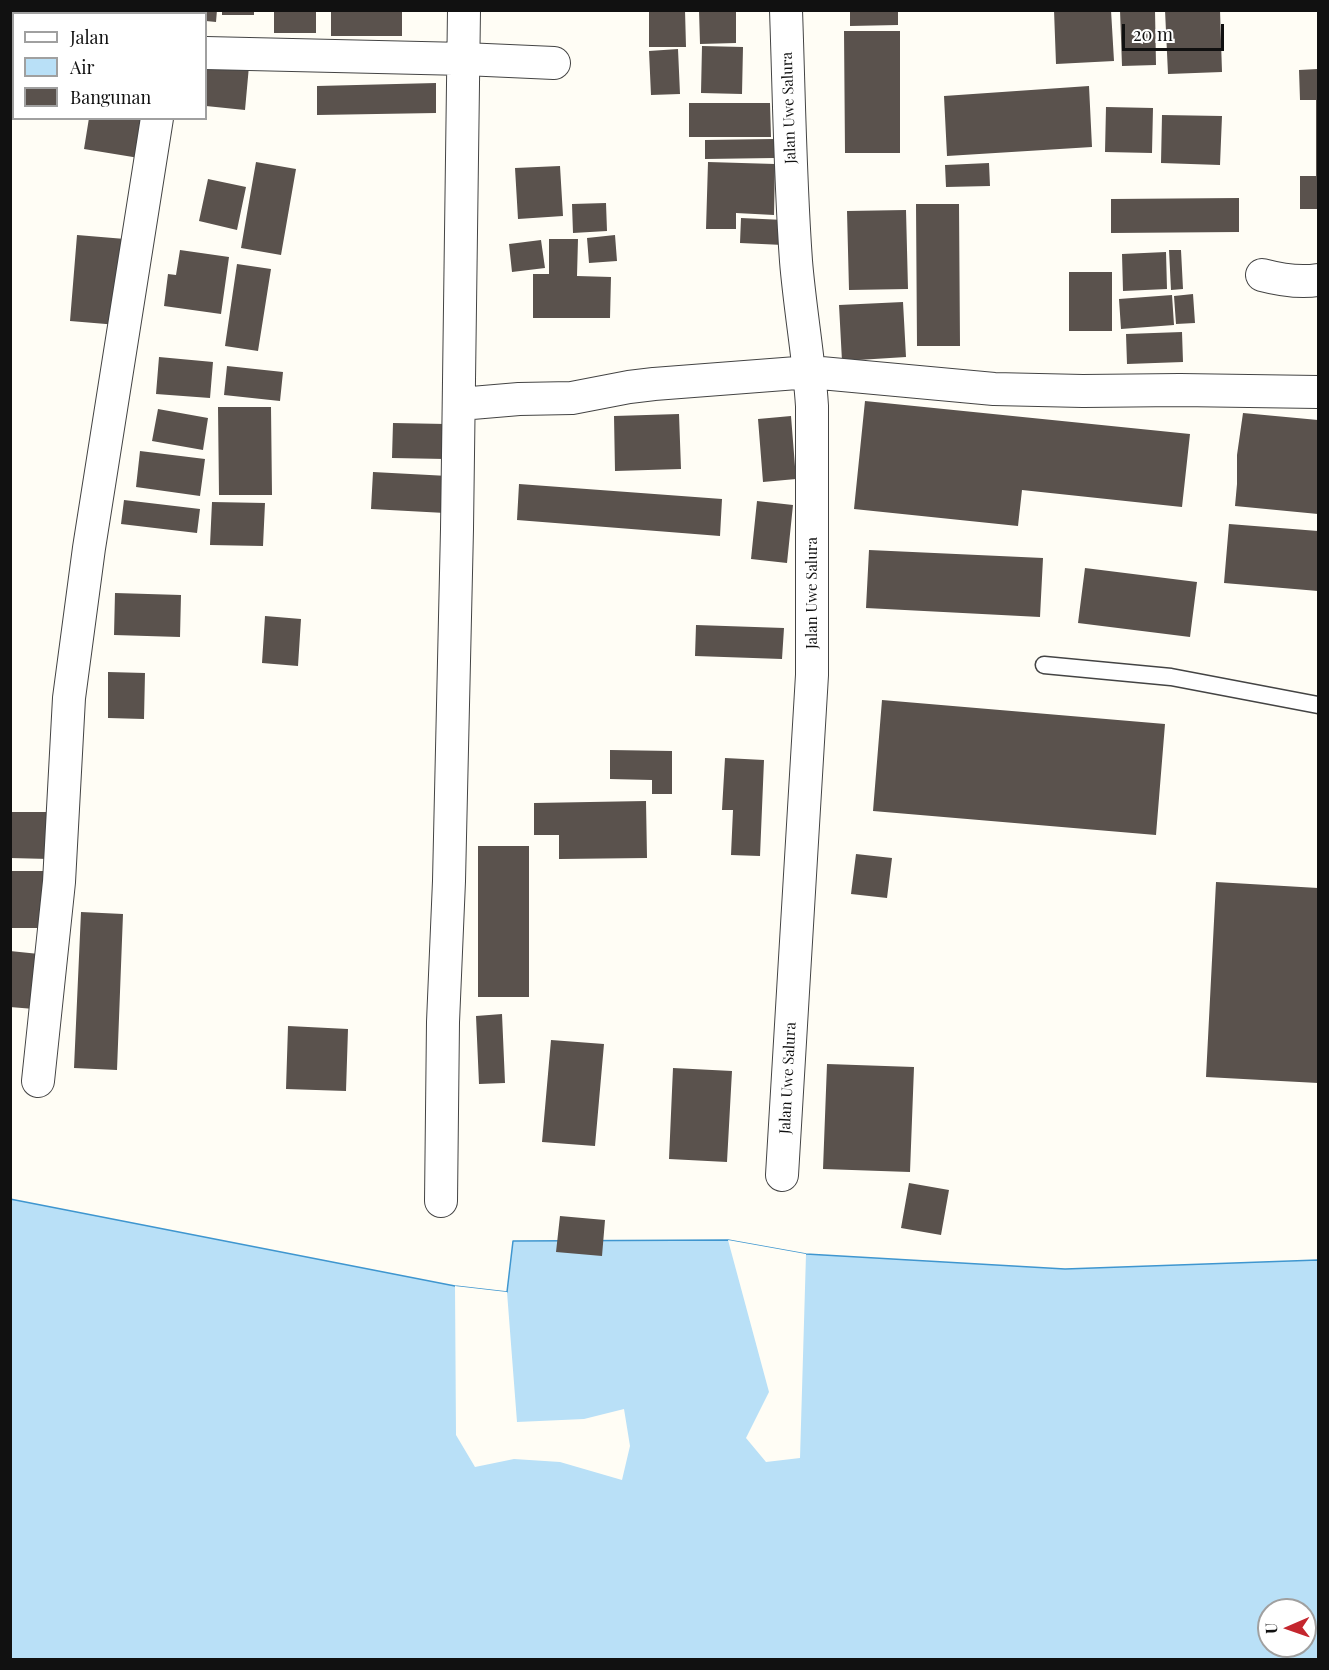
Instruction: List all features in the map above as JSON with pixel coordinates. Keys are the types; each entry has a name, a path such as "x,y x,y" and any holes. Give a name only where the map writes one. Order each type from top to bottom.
{"street":[{"path":"441,1201 443,1022 449,881 460,404 464,10"},
{"name":"Jalan Uwe Salura","path":"782,1175 812,675 812,406 793,213 786,10"},
{"path":"207,53 554,63"},
{"path":"38,1081 59,882 69,698 89,548 157,120"},
{"path":"1262,275 1281,280 1307,282 1318,280"},
{"path":"460,404 519,399 572,398 654,384 810,372 994,389 1318,392"}],"lane":[{"path":"1044,665 1171,677 1318,705"}],"water":[{"path":"10,1199 455,1286 507,1292 513,1241 728,1240 806,1254 1065,1269 1318,1260 1318,1659 11,1659"}],"pier":[{"path":"728,1240 806,1254 800,1458 766,1462 746,1438 769,1392"},
{"path":"455,1286 507,1292 517,1422 584,1419 624,1409 630,1446 622,1480 560,1462 514,1459 475,1467 456,1435"}],"building":[{"path":"18,10 70,10 70,12 18,12"},
{"path":"190,10 217,10 216,22 207,21 207,12 190,12"},
{"path":"222,10 254,10 254,15 222,15"},
{"path":"274,10 316,10 316,33 274,33"},
{"path":"331,10 402,10 402,36 331,36"},
{"path":"649,10 685,10 686,47 649,47"},
{"path":"699,10 736,10 736,43 700,44"},
{"path":"850,10 898,10 898,25 850,26"},
{"path":"1054,10 1111,10 1114,61 1056,64"},
{"path":"1120,10 1155,10 1156,65 1122,66"},
{"path":"1165,10 1220,10 1222,72 1168,74"},
{"path":"844,31 900,31 900,153 845,153"},
{"path":"702,46 743,47 742,94 701,93"},
{"path":"678,49 680,94 651,95 649,51"},
{"path":"207,62 249,66 245,110 207,106"},
{"path":"1318,69 1318,209 1300,209 1300,176 1316,176 1316,100 1300,100 1299,70"},
{"path":"436,83 436,113 317,115 317,86"},
{"path":"1089,86 1092,147 947,156 944,96"},
{"path":"689,103 770,103 771,137 689,137"},
{"path":"1106,107 1153,108 1152,153 1105,152"},
{"path":"1162,115 1222,116 1220,165 1161,163"},
{"path":"89,120 145,120 139,158 84,149"},
{"path":"774,139 774,158 705,159 705,140"},
{"path":"256,162 296,169 281,255 241,248"},
{"path":"708,162 775,164 774,215 736,213 736,229 706,229"},
{"path":"989,163 990,186 946,187 945,165"},
{"path":"560,166 563,216 518,219 515,168"},
{"path":"208,179 246,187 237,230 199,221"},
{"path":"1239,198 1239,232 1111,233 1111,199"},
{"path":"606,203 607,231 573,233 572,204"},
{"path":"916,204 959,204 960,346 917,346"},
{"path":"906,210 908,289 849,290 847,211"},
{"path":"741,218 784,220 783,245 740,243"},
{"path":"77,235 125,239 118,325 70,321"},
{"path":"615,235 617,261 589,263 587,238"},
{"path":"549,239 578,239 577,276 611,277 610,318 533,318 533,274 549,274"},
{"path":"541,240 545,268 512,272 509,244"},
{"path":"180,250 229,257 221,314 164,306 168,274 176,275"},
{"path":"1169,250 1181,250 1183,289 1171,290"},
{"path":"1166,252 1167,289 1123,291 1122,254"},
{"path":"237,264 271,269 258,351 225,346"},
{"path":"1069,272 1112,272 1112,331 1069,331"},
{"path":"1193,294 1195,323 1176,324 1174,296"},
{"path":"1172,295 1174,325 1121,329 1119,299"},
{"path":"903,302 906,357 842,361 839,305"},
{"path":"1182,332 1183,362 1127,364 1126,334"},
{"path":"159,357 213,362 210,398 156,394"},
{"path":"227,366 283,372 280,401 224,395"},
{"path":"865,401 1190,434 1182,507 1022,490 1018,526 854,509"},
{"path":"218,407 271,407 272,495 219,495"},
{"path":"158,409 208,418 203,450 152,441"},
{"path":"1243,413 1318,420 1318,514 1235,506 1237,455"},
{"path":"679,414 681,469 615,471 614,416"},
{"path":"791,416 796,479 763,482 758,419"},
{"path":"393,423 446,424 445,459 392,458"},
{"path":"140,451 205,459 200,496 136,487"},
{"path":"373,472 448,476 445,513 371,509"},
{"path":"519,484 722,499 720,536 517,520"},
{"path":"124,500 200,509 197,533 121,524"},
{"path":"757,501 793,505 787,563 751,559"},
{"path":"212,502 265,503 263,546 210,545"},
{"path":"1229,524 1318,531 1318,591 1224,583"},
{"path":"869,550 1043,558 1040,617 866,608"},
{"path":"1085,568 1197,582 1190,637 1078,623"},
{"path":"115,593 181,595 180,637 114,635"},
{"path":"265,616 301,619 298,666 262,663"},
{"path":"696,625 784,628 782,659 695,656"},
{"path":"108,672 145,673 144,719 108,718"},
{"path":"882,700 1165,724 1156,835 873,811"},
{"path":"610,750 672,751 672,794 652,794 652,780 610,779"},
{"path":"725,758 764,760 760,856 731,855 733,810 722,810"},
{"path":"646,801 647,858 559,859 559,835 534,835 534,803"},
{"path":"10,812 50,812 49,859 10,858"},
{"path":"478,846 529,846 529,997 478,997"},
{"path":"856,854 892,858 887,898 851,894"},
{"path":"10,871 48,871 47,928 10,928"},
{"path":"1216,882 1318,888 1318,1083 1206,1077"},
{"path":"81,912 123,914 117,1070 74,1068"},
{"path":"10,951 39,954 34,1009 10,1007"},
{"path":"502,1014 505,1083 479,1084 476,1016"},
{"path":"288,1026 348,1029 346,1091 286,1089"},
{"path":"551,1040 604,1044 595,1146 542,1142"},
{"path":"827,1064 914,1067 910,1172 823,1169"},
{"path":"673,1068 732,1071 727,1162 669,1159"},
{"path":"909,1183 949,1190 941,1235 901,1228"},
{"path":"560,1216 605,1220 602,1256 556,1252"}]}
